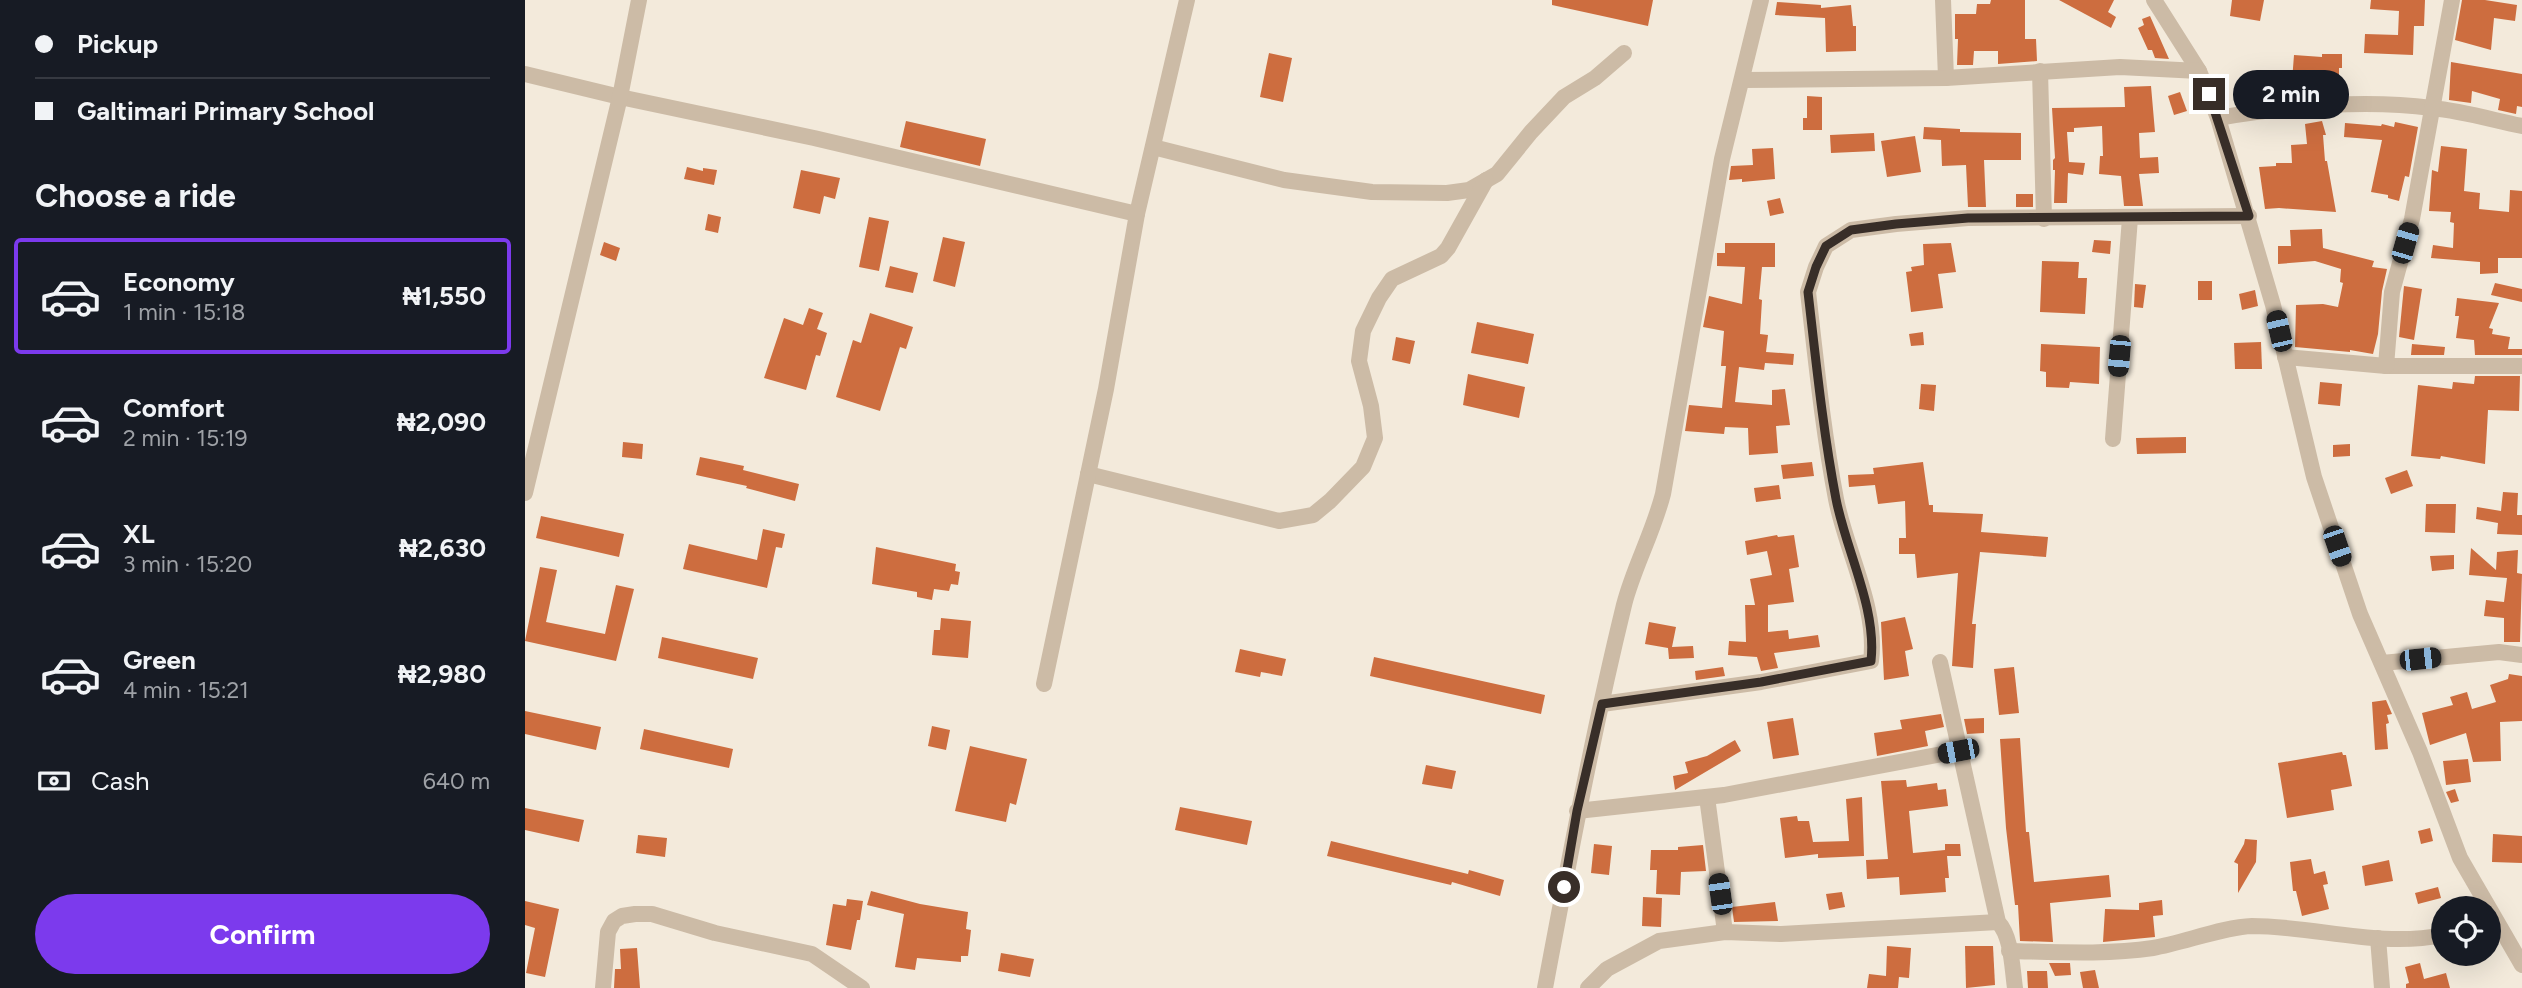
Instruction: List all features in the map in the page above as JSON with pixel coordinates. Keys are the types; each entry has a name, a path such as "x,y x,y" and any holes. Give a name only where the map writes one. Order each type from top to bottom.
{"street":[{"path":"525,494 620,97 639,0"},
{"path":"1044,684 1106,389 1137,214 1187,0"},
{"path":"1545,988 1577,811 1625,601 1655,524 1663,494 1722,159 1761,0"},
{"path":"1943,0 1946,78"},
{"path":"2154,0 2199,71 2218,117 2249,216 2313,477 2360,614 2420,751 2460,858 2479,896"},
{"path":"2386,366 2392,292 2412,219 2452,0"},
{"path":"1153,147 1284,180 1372,192 1447,193 1469,190 1497,174 1564,97 1595,78 1624,53"},
{"path":"1742,80 1946,78 2120,66 2199,71"},
{"path":"2040,71 2044,219"},
{"path":"525,74 1137,214"},
{"path":"2218,117 2280,107 2388,105 2434,108 2522,126"},
{"path":"1088,474 1279,521 1313,515 1363,467 1375,438 1371,406 1359,361 1363,331 1378,298 1392,279 1441,256 1486,180"},
{"path":"1602,704 1761,682 1871,661 1873,649 1866,604 1836,502 1808,292 1826,246 1851,230 1968,218 2249,216"},
{"path":"2113,439 2130,218"},
{"path":"2285,357 2386,366 2522,366"},
{"path":"2382,663 2499,652 2522,656"},
{"path":"1940,662 1998,922 2004,929 2015,988"},
{"path":"1577,811 1707,797 1958,751"},
{"path":"1707,797 1725,932"},
{"path":"603,988 608,932 614,921 622,916 652,914 715,933 813,954 862,988"},
{"path":"1588,988 1607,969 1659,941 1725,932 1781,934 1998,922"},
{"path":"2009,951 2078,952 2151,948 2248,926 2300,928 2378,939 2431,937"},
{"path":"2501,936 2522,965"},
{"path":"2378,939 2382,988"}],"building":[{"path":"1552,0 1653,0 1648,26 1552,5"},
{"path":"1991,0 2025,0 2025,39 2036,39 2037,61 1998,64 1998,51 1974,51 1973,65 1957,65 1955,14 1976,14 1977,4 1990,4"},
{"path":"2059,0 2114,0 2108,12 2116,17 2111,28"},
{"path":"2232,0 2264,0 2260,21 2230,16"},
{"path":"2371,0 2425,0 2424,26 2414,26 2413,55 2364,53 2365,34 2398,35 2399,11 2370,9"},
{"path":"2462,0 2517,5 2515,21 2494,18 2491,50 2455,40"},
{"path":"1777,2 1821,5 1821,8 1851,5 1853,26 1856,26 1856,51 1826,52 1825,18 1775,15"},
{"path":"2150,16 2169,59 2155,58 2152,50 2148,50 2138,28 2144,25 2142,19"},
{"path":"1269,53 1292,58 1283,102 1260,97"},
{"path":"2322,54 2342,54 2339,94 2291,94 2294,55 2322,57"},
{"path":"2451,62 2522,74 2522,107 2517,106 2516,114 2498,110 2500,99 2472,91 2471,103 2449,100"},
{"path":"2151,86 2155,132 2139,133 2140,158 2158,157 2159,173 2139,174 2143,206 2124,206 2121,176 2099,174 2100,156 2103,156 2102,126 2074,128 2074,132 2067,132 2069,162 2085,163 2083,175 2068,173 2067,203 2054,203 2052,108 2125,107 2124,87"},
{"path":"2180,92 2187,111 2174,115 2168,96"},
{"path":"1807,96 1822,97 1822,130 1803,130 1803,118 1807,118"},
{"path":"906,121 986,139 980,166 900,147"},
{"path":"2322,121 2326,135 2323,135 2325,161 2336,212 2265,209 2259,167 2292,163 2291,145 2307,144 2305,124"},
{"path":"2395,122 2418,127 2409,177 2405,176 2399,201 2388,198 2388,195 2371,192 2382,140 2344,137 2345,123 2394,127"},
{"path":"1924,127 1960,129 1960,132 2021,133 2021,160 1984,160 1986,207 1968,207 1966,165 1942,166 1941,140 1923,139"},
{"path":"1874,133 1875,151 1831,153 1830,135"},
{"path":"1915,136 1921,172 1887,177 1881,141"},
{"path":"2441,146 2467,149 2464,191 2480,193 2479,209 2509,212 2510,190 2522,191 2522,258 2498,258 2498,273 2480,274 2480,262 2431,258 2433,245 2453,248 2454,223 2450,222 2451,212 2429,211 2432,170 2438,172"},
{"path":"1773,148 1775,179 1742,182 1742,179 1729,180 1731,166 1753,165 1752,149"},
{"path":"687,167 703,171 703,168 717,170 714,185 684,179"},
{"path":"801,170 840,178 835,199 824,196 820,214 793,208"},
{"path":"2016,194 2033,194 2033,207 2016,207"},
{"path":"1780,198 1784,213 1770,216 1767,201"},
{"path":"708,214 721,217 718,233 705,230"},
{"path":"869,217 889,221 879,271 859,267"},
{"path":"2322,229 2323,248 2374,261 2372,267 2387,269 2373,354 2295,347 2296,305 2323,304 2338,307 2343,283 2340,282 2341,269 2315,261 2278,264 2278,246 2291,246 2290,230"},
{"path":"943,237 965,242 955,287 933,281"},
{"path":"2094,240 2111,241 2110,254 2092,252"},
{"path":"604,242 620,248 616,261 600,255"},
{"path":"1725,243 1775,243 1775,267 1762,267 1760,334 1768,335 1766,352 1794,354 1793,365 1765,363 1764,370 1739,367 1735,402 1772,405 1772,390 1785,389 1790,425 1776,426 1778,453 1749,455 1748,428 1725,427 1724,434 1685,431 1689,405 1722,408 1726,366 1721,366 1724,331 1703,327 1709,296 1742,304 1745,267 1717,266 1717,253 1725,253"},
{"path":"1951,243 1956,272 1938,274 1943,308 1911,312 1906,272 1912,271 1911,267 1924,265 1923,244"},
{"path":"2042,261 2079,262 2078,278 2087,278 2085,314 2040,312"},
{"path":"890,266 918,273 913,293 885,287"},
{"path":"2198,281 2212,281 2212,300 2198,300"},
{"path":"2495,283 2522,289 2522,302 2491,295"},
{"path":"2135,284 2146,285 2143,308 2134,307"},
{"path":"2404,286 2422,289 2414,340 2399,337"},
{"path":"2255,290 2258,306 2242,310 2239,294"},
{"path":"2457,298 2499,303 2489,328 2493,329 2492,334 2510,337 2508,349 2522,349 2522,355 2475,355 2474,340 2456,338 2459,316 2455,316"},
{"path":"809,308 823,313 817,329 827,333 820,356 816,355 806,390 764,378 784,318 803,325"},
{"path":"870,313 913,327 906,349 900,347 880,411 836,397 853,340 861,343"},
{"path":"1477,322 1534,334 1528,364 1471,353"},
{"path":"1923,332 1924,345 1911,346 1909,334"},
{"path":"1396,337 1415,341 1410,364 1392,360"},
{"path":"2261,342 2262,369 2235,369 2234,343"},
{"path":"2041,344 2100,347 2099,384 2070,382 2069,388 2046,387 2046,372 2040,371"},
{"path":"2412,344 2445,347 2444,355 2411,355"},
{"path":"1468,374 1525,387 1519,418 1463,405"},
{"path":"2475,376 2520,376 2519,411 2488,410 2485,464 2441,456 2440,459 2411,456 2418,385 2452,389 2453,382 2474,384"},
{"path":"2320,382 2342,384 2340,406 2318,404"},
{"path":"1921,384 1936,385 1934,411 1919,409"},
{"path":"2186,437 2186,453 2137,454 2136,438"},
{"path":"623,442 643,444 642,459 622,457"},
{"path":"2350,444 2350,456 2333,457 2333,445"},
{"path":"700,457 744,466 743,470 799,484 795,501 746,488 747,486 696,475"},
{"path":"1812,462 1814,476 1783,479 1781,465"},
{"path":"1923,462 1929,505 1933,505 1933,512 1983,514 1981,532 2048,537 2046,557 1980,552 1972,624 1976,624 1973,668 1952,666 1958,573 1917,578 1915,554 1899,554 1899,538 1906,538 1905,501 1878,504 1875,485 1849,487 1848,475 1874,474 1873,468"},
{"path":"2407,470 2413,486 2391,494 2385,478"},
{"path":"1779,485 1781,499 1756,502 1754,488"},
{"path":"2503,492 2518,493 2517,515 2522,515 2522,535 2497,534 2498,523 2476,519 2477,507 2501,511"},
{"path":"2426,504 2456,504 2455,533 2425,532"},
{"path":"541,516 624,534 619,557 536,538"},
{"path":"763,529 785,534 782,548 776,547 767,588 683,569 689,544 757,560"},
{"path":"1794,535 1799,567 1789,569 1794,602 1768,605 1768,632 1788,630 1789,639 1818,635 1820,647 1774,653 1778,668 1761,671 1757,657 1728,655 1729,641 1746,642 1745,605 1755,605 1750,579 1772,575 1767,551 1747,555 1745,541"},
{"path":"876,547 956,564 955,571 960,572 958,585 951,584 949,591 934,589 932,600 917,597 917,592 872,584"},
{"path":"2471,548 2496,570 2497,552 2518,550 2517,573 2522,574 2520,642 2504,642 2504,618 2484,616 2486,600 2504,602 2507,578 2469,575"},
{"path":"2454,555 2454,569 2432,571 2430,556"},
{"path":"540,567 557,570 546,622 605,634 616,585 634,589 616,661 525,641"},
{"path":"1905,617 1913,649 1905,651 1909,676 1884,680 1881,622"},
{"path":"941,618 971,621 968,658 932,655 934,630 940,630"},
{"path":"1649,622 1676,627 1672,647 1693,646 1694,658 1669,659 1668,648 1645,644"},
{"path":"662,637 758,658 753,679 658,658"},
{"path":"1240,649 1286,659 1282,676 1261,672 1260,677 1235,672"},
{"path":"1374,657 1545,695 1541,714 1370,676"},
{"path":"1723,667 1725,676 1696,680 1695,671"},
{"path":"2014,667 2019,713 1999,715 1994,669"},
{"path":"2509,674 2522,676 2522,721 2500,722 2501,761 2473,762 2466,733 2430,745 2422,713 2453,705 2450,697 2467,692 2472,709 2496,702 2490,685 2508,679"},
{"path":"2386,700 2392,714 2387,715 2388,749 2375,750 2372,702"},
{"path":"525,711 601,727 596,750 525,734"},
{"path":"1941,714 1944,727 1925,731 1928,746 1877,756 1874,733 1902,729 1900,720"},
{"path":"1793,718 1799,755 1773,759 1767,722"},
{"path":"1984,718 1984,733 1967,734 1964,719"},
{"path":"932,726 950,730 946,750 928,746"},
{"path":"644,729 733,749 729,768 640,749"},
{"path":"2020,738 2026,832 2029,832 2034,882 2109,875 2111,897 2050,903 2053,942 2020,941 2018,905 2015,905 2006,828 2000,739"},
{"path":"1735,740 1741,751 1675,790 1673,776 1688,773 1685,762 1707,756"},
{"path":"970,746 1027,759 1016,805 1010,803 1006,822 955,811"},
{"path":"2342,752 2346,755 2352,786 2331,790 2334,810 2287,818 2278,763"},
{"path":"2468,759 2471,782 2446,785 2443,761"},
{"path":"1426,765 1456,771 1452,789 1422,784"},
{"path":"1906,780 1907,787 1937,783 1938,790 1946,789 1948,806 1909,811 1913,853 1945,850 1945,844 1960,844 1961,856 1947,856 1949,878 1945,878 1946,892 1900,895 1899,877 1867,879 1866,860 1888,859 1881,781"},
{"path":"2455,789 2459,801 2451,803 2446,792"},
{"path":"1862,797 1864,856 1818,858 1818,854 1785,858 1780,818 1797,816 1798,821 1809,821 1813,842 1849,841 1846,799"},
{"path":"1180,807 1252,821 1247,845 1175,830"},
{"path":"525,808 584,820 579,842 525,830"},
{"path":"2430,828 2433,841 2421,844 2418,831"},
{"path":"2493,834 2522,836 2522,863 2492,862"},
{"path":"638,835 667,838 665,857 636,853"},
{"path":"2245,839 2257,840 2256,862 2238,893 2238,864 2234,862"},
{"path":"1331,841 1504,880 1500,896 1452,882 1451,885 1327,856"},
{"path":"1594,844 1612,846 1609,875 1591,873"},
{"path":"1703,845 1706,871 1681,872 1680,895 1656,894 1657,870 1650,870 1651,850 1678,850 1678,847"},
{"path":"2311,859 2314,874 2325,871 2328,884 2323,885 2329,909 2302,916 2296,891 2293,891 2290,862"},
{"path":"2389,860 2393,881 2365,886 2362,866"},
{"path":"2438,887 2440,896 2431,896 2431,901 2418,904 2415,893"},
{"path":"871,891 920,904 968,912 966,929 971,930 968,956 961,956 961,962 917,958 915,970 895,967 904,914 867,905"},
{"path":"1842,892 1845,907 1829,910 1826,894"},
{"path":"1643,897 1662,898 1661,927 1642,926"},
{"path":"847,899 863,901 851,950 826,945 833,904 846,906"},
{"path":"2162,900 2163,915 2153,916 2155,937 2103,942 2105,909 2139,910 2139,903"},
{"path":"525,901 559,909 545,977 526,973 535,928 525,925"},
{"path":"1775,902 1778,921 1734,922 1732,907"},
{"path":"1887,946 1911,948 1909,978 1899,977 1898,988 1867,988 1869,974 1886,976"},
{"path":"1965,946 1993,946 1995,985 1966,988"},
{"path":"637,948 640,988 614,988 615,969 621,969 620,949"},
{"path":"1001,953 1034,959 1030,977 998,971"},
{"path":"2049,963 2070,963 2071,975 2055,976"},
{"path":"2420,963 2424,979 2446,973 2450,988 2406,988 2409,983 2405,967"},
{"path":"2095,970 2099,988 2083,988 2080,972"},
{"path":"2027,971 2047,971 2048,988 2028,988"}],"route":[{"path":"1564,887 1577,811 1602,704 1761,682 1871,661 1873,649 1866,604 1836,502 1808,292 1826,246 1851,230 1968,218 2249,216 2209,94"}]}
